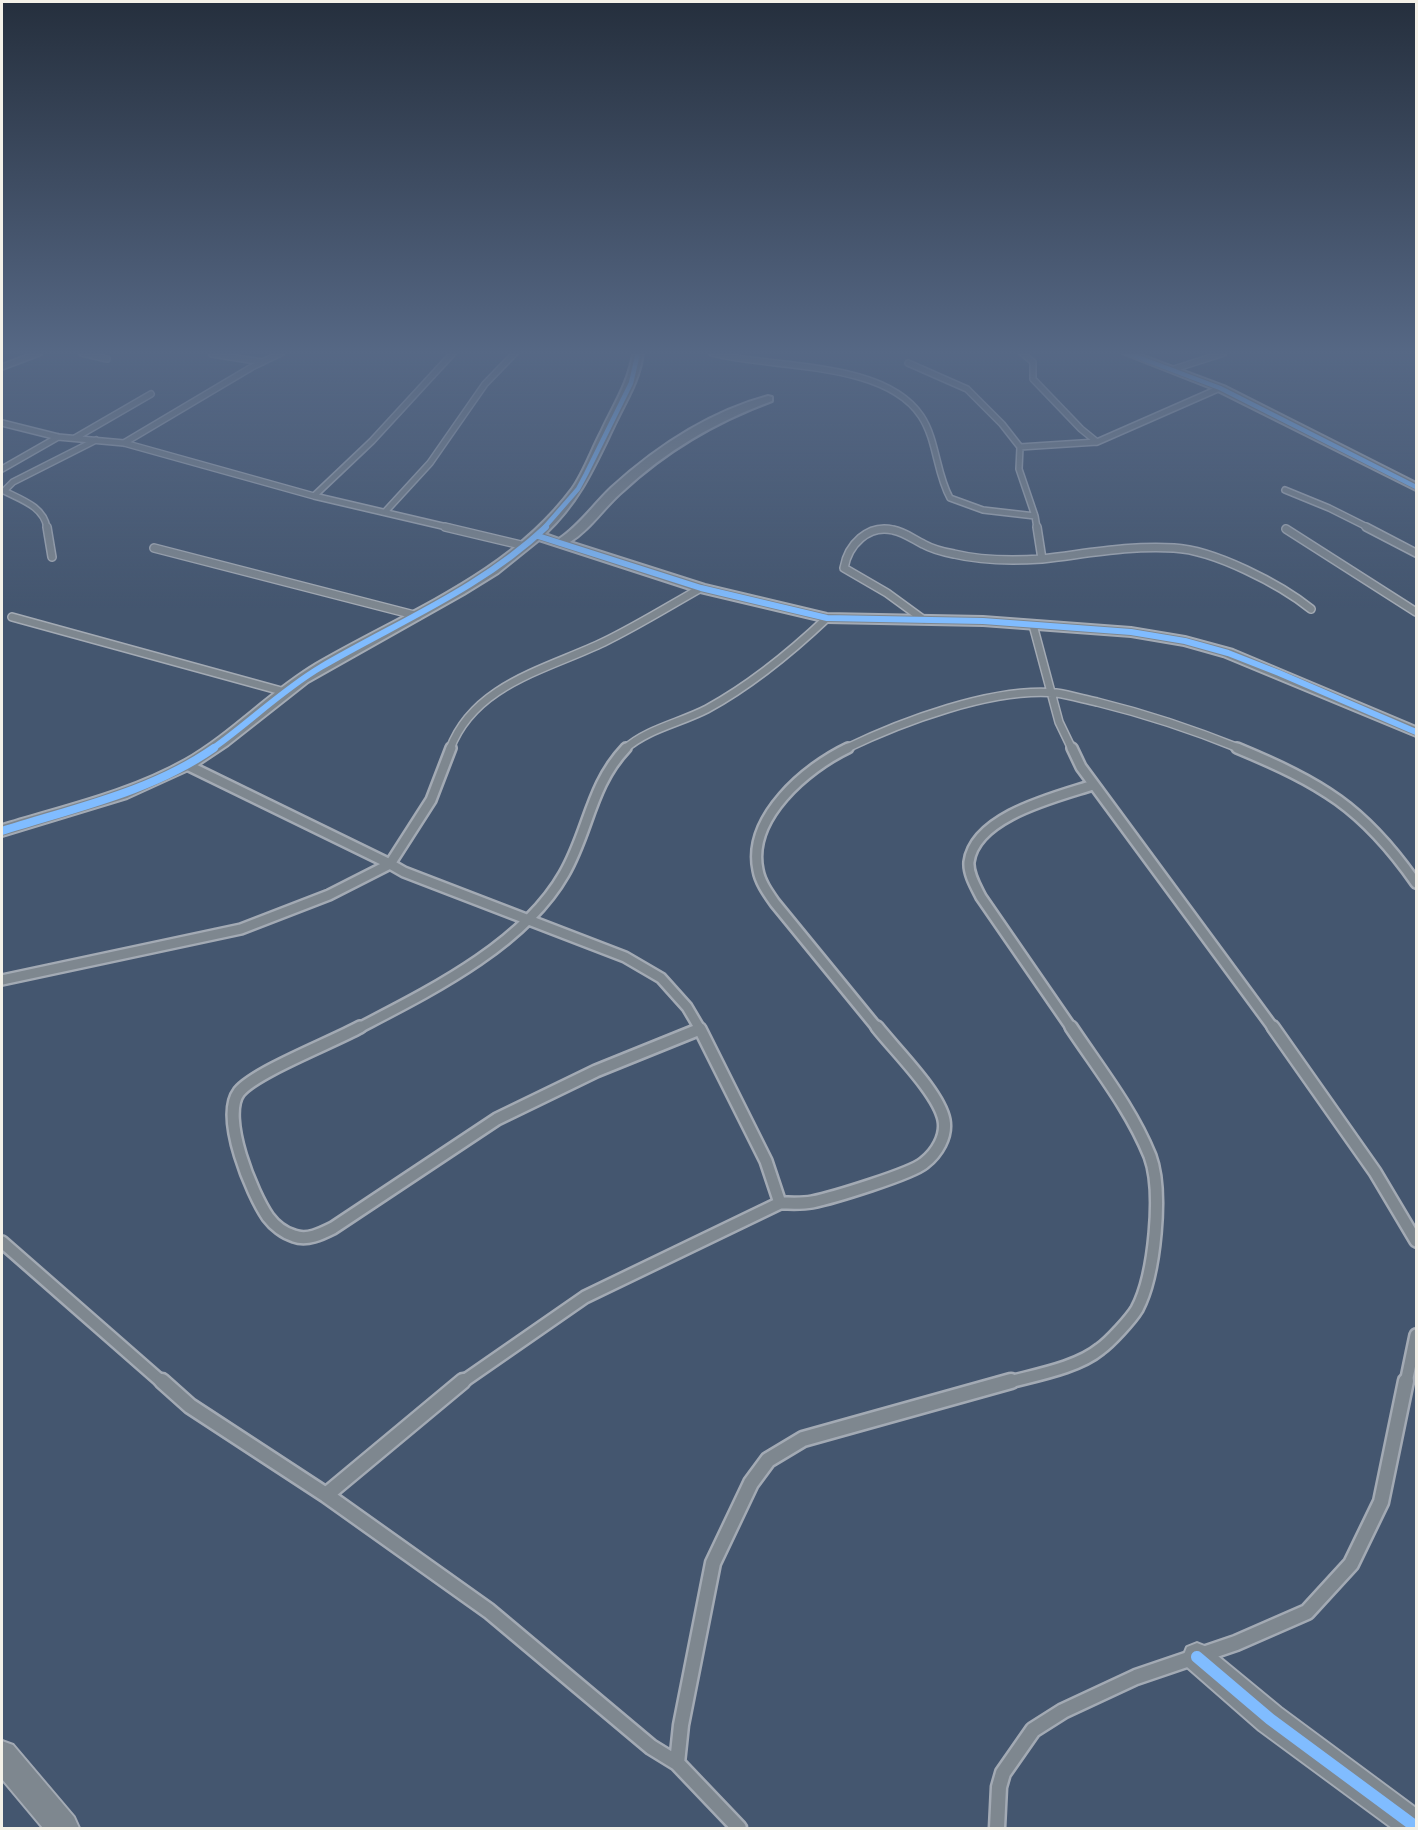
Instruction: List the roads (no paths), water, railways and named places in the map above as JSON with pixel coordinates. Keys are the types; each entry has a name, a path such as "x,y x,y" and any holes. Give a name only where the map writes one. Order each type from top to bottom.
{"street":[{"path":"2,831 128,791 187,765 285,692 356,647 418,616 482,576 538,536 578,488 604,438"},
{"path":"561,542 586,526 601,505 645,465 684,438"},
{"path":"1320,438 1416,487"},
{"path":"538,536 701,588 827,618 1033,625 1131,632 1185,641 1228,653 1279,673 1416,732"},
{"path":"1197,1657 1270,1719 1416,1827"},
{"path":"2,1756 63,1828"}],"lane":[{"path":"2,469 56,438"},
{"path":"79,438 124,443 314,496 525,546"},
{"path":"124,443 132,438"},
{"path":"314,496 374,438"},
{"path":"385,512 430,463 447,438"},
{"path":"931,438 936,468 950,498 983,510 1035,516"},
{"path":"1014,438 1020,447 1019,469 1035,516 1042,559"},
{"path":"1093,438 1097,442"},
{"path":"1020,447 1097,442 1105,438"},
{"path":"52,557 46,519 38,509 4,491 13,482 96,440"},
{"path":"1285,490 1329,508 1416,553"},
{"path":"924,620 887,593 844,568 845,558 855,543 873,531 888,529 950,553 1011,561 1123,550 1182,548 1194,550 1261,579 1311,609"},
{"path":"1286,530 1416,612"},
{"path":"154,548 418,616"},
{"path":"2,980 241,928 329,895 390,864 414,830 437,790 450,745 464,721 478,706 493,693 597,645 701,588"},
{"path":"12,617 285,692"},
{"path":"700,1029 597,1071 497,1119 333,1228 305,1238 293,1236 269,1218 252,1188 231,1117 233,1104 240,1090 257,1077 407,1003 485,955 527,921 556,888 579,842 592,800 612,762 625,748 638,739 685,720 724,699 797,646 827,618"},
{"path":"1033,625 1059,722 1093,785 1284,1043 1375,1173 1416,1241"},
{"path":"326,1495 463,1381 585,1297 780,1203 811,1202 902,1174 924,1164 938,1148 944,1135 944,1121 939,1104 786,917 759,876 756,853 762,827 777,802 820,763 877,734 958,706 1052,692 1131,711 1204,734 1314,782 1352,808 1402,863 1416,882"},
{"path":"187,765 404,872 527,921 566,933 624,957 661,978 687,1007 700,1029 766,1161 780,1203"},
{"path":"677,1763 681,1725 713,1563 751,1483 768,1460 803,1439 1065,1367 1100,1350 1137,1309 1152,1264 1157,1208 1151,1159 1133,1118 981,897 969,863 979,839 1005,819 1031,806 1093,785"},
{"path":"2,1242 190,1406 326,1495 489,1611 651,1747 677,1763 739,1828"},
{"path":"997,1828 999,1787 1003,1773 1033,1730 1063,1711 1136,1677 1236,1643 1307,1612 1352,1564 1381,1502 1416,1335"}]}
